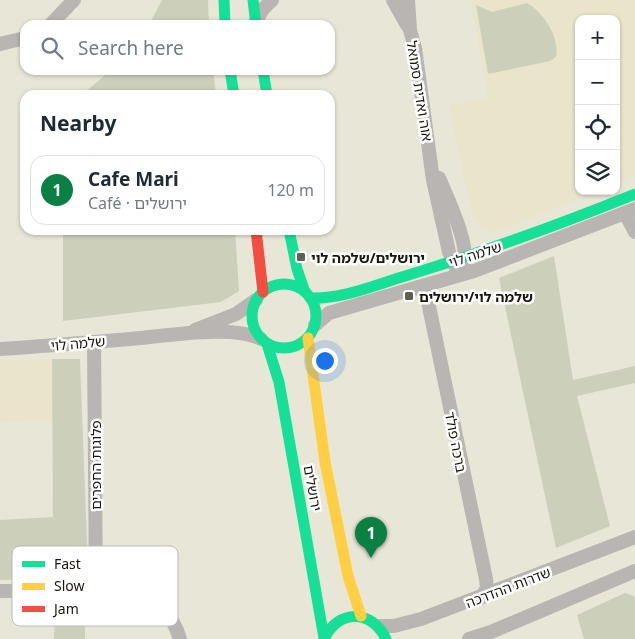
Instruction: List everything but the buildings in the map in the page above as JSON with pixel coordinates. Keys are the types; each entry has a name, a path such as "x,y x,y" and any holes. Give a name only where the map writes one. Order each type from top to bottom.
{"street":[{"path":"55,20 74,0"},
{"path":"224,0 225,20"},
{"path":"252,0 255,20"},
{"path":"258,20 265,6 272,0"},
{"name":"אוה ואדית סמואל","path":"392,0 410,30"},
{"name":"אוה ואדית סמואל","path":"408,0 410,30 436,197 451,262 460,275"},
{"path":"0,44 20,39"},
{"path":"231,75 233,90"},
{"path":"264,75 266,90"},
{"name":"אוה ואדית סמואל","path":"429,152 454,215 466,258"},
{"name":"שלמה לוי","path":"307,295 323,298 346,294 466,258 552,228 635,194"},
{"path":"630,211 635,232"},
{"name":"שלמה לוי","path":"315,324 329,313 460,275 630,211"},
{"path":"256,235 260,296 252,320 264,342 284,349 301,344 308,338 315,324 316,311 307,295 297,269 290,235"},
{"path":"460,275 466,258"},
{"path":"260,296 275,285 286,284 296,286 307,295"},
{"name":"ברכה פולד","path":"418,287 427,297 486,579 487,588 481,598"},
{"name":"שלמה לוי","path":"185,334 236,314 260,296"},
{"name":"שלמה לוי","path":"0,349 185,334 240,332 251,334 264,342"},
{"name":"ירושלים","path":"308,338 311,374 330,486 351,590 361,616"},
{"name":"פלוגות החפרים","path":"94,342 96,546"},
{"name":"ירושלים","path":"264,342 279,382 324,638"},
{"name":"שדרות ההדרכה","path":"379,626 405,624 481,598 635,537"},
{"path":"469,639 496,635 635,571"},
{"path":"324,638 331,626 340,619 350,616 361,616 379,626 386,639"},
{"path":"175,626 180,639"}],"shaded area":[{"path":"471,0 635,0 635,175 620,182 620,15 575,15 575,195 589,195 495,232 482,229 472,216 449,105 488,98"},
{"path":"52,359 54,421 0,422 0,360"}],"green space":[{"path":"162,0 208,0 209,20 152,20"},
{"path":"527,3 539,12 553,33 557,49 556,57 550,61 488,74 476,5 492,12"},
{"path":"105,75 214,75 215,90 88,90"},
{"path":"63,235 235,235 239,291 221,302 63,321"},
{"path":"554,256 573,380 635,366 635,383 577,396 610,526 556,548 499,278"},
{"path":"52,359 80,359 87,546 12,546 12,580 0,580 0,520 53,517"},
{"path":"625,593 634,596 635,600 635,639 584,639 577,615"},
{"path":"54,626 85,626 85,639 54,639"}],"traffic: fast":[{"path":"224,0 225,20"},
{"path":"253,0 255,20"},
{"path":"231,75 233,90"},
{"path":"264,75 266,90"},
{"path":"310,298 345,294 432,268 577,217 635,194"},
{"path":"290,235 297,269 305,292"},
{"path":"278,284 290,284 307,293 314,304 316,316 314,328 307,339 290,348 278,348 266,343 257,334 252,322 252,310 257,298 266,289 278,284"},
{"path":"267,344 279,382 324,638"},
{"path":"324,639 330,629 338,622 355,616 372,622 380,629 386,639"}],"traffic: slow":[{"path":"308,338 325,462 348,576 361,616"}],"traffic: jam":[{"path":"257,235 263,292"}],"place":[{"name":"ירושלים/שלמה לוי","path":"301,257"},
{"name":"שלמה לוי/ירושלים","path":"409,296"},
{"name":"Cafe Mari","path":"371,558"}]}
